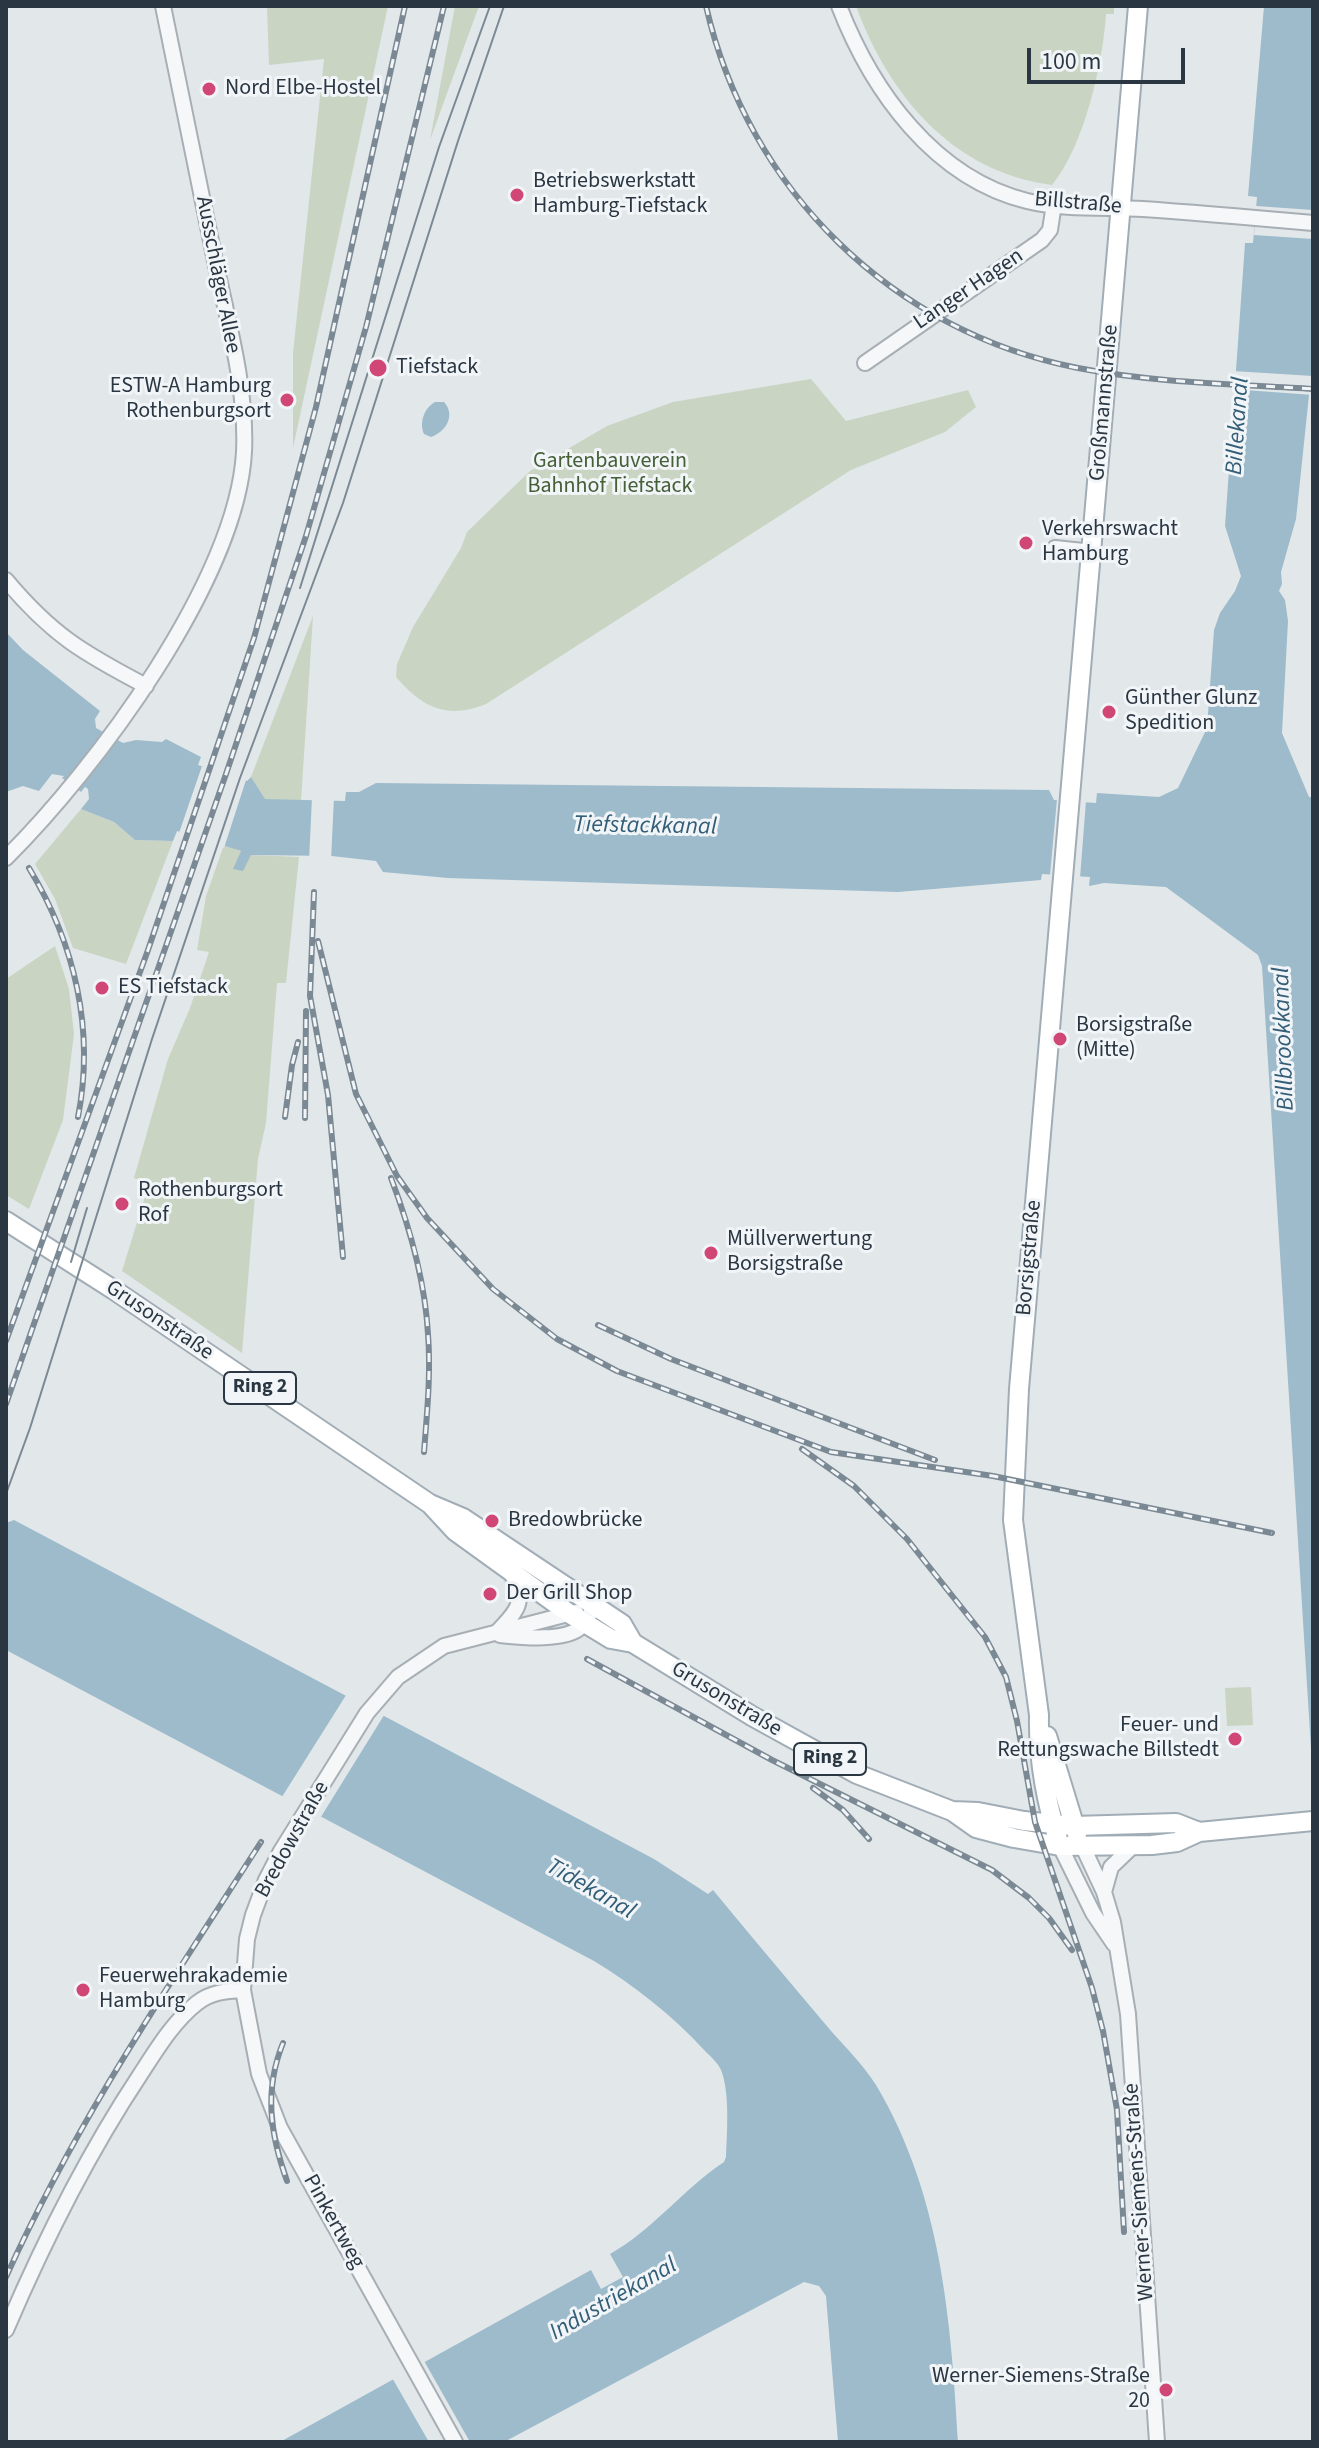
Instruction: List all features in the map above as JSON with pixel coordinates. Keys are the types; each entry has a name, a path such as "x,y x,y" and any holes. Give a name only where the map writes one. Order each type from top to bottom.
{"main road":[{"name":"Großmannstraße","path":"1071,800 1138,6"},
{"name":"Borsigstraße","path":"1060,1846 1043,1777 1038,1741 1039,1715 1013,1506 1019,1389 1071,800"},
{"name":"Grusonstraße","path":"6,1221 114,1290 430,1504 463,1518 622,1624 633,1643"},
{"name":"Grusonstraße","path":"430,1504 455,1531 577,1618 611,1639 633,1643 752,1716 857,1774 952,1811 976,1828 1060,1846"},
{"name":"Borsigstraße","path":"1039,1715 1083,1847"},
{"path":"1016,1819 1035,1803 1043,1777"},
{"name":"Grusonstraße","path":"952,1811 1074,1826"},
{"name":"Ring 2","path":"1060,1846 1133,1846 1177,1842 1199,1832 1304,1821"},
{"name":"Ring 2","path":"1074,1826 1176,1823 1199,1832"}],"street":[{"name":"Ausschläger Allee","path":"6,858 72,786 146,686 195,602 220,548 238,485 244,450 241,404 224,303 163,6"},
{"name":"Billstraße","path":"839,6 875,80 921,138 952,164 986,186 1024,200 1054,204 1313,223"},
{"name":"Langer Hagen","path":"865,363 1042,240 1050,230 1054,204"},
{"path":"1055,548 1093,552"},
{"path":"6,580 36,615 61,637 80,651 146,686"},
{"path":"495,1634 519,1605 519,1589 511,1573"},
{"name":"Bredowstraße","path":"243,1990 253,1915 266,1880 299,1821 379,1697 398,1677 444,1646 522,1624 577,1618 595,1606"},
{"name":"Werner-Siemens-Straße","path":"1060,1846 1093,1913 1114,1944"},
{"path":"1104,1892 1111,1867 1133,1846"},
{"name":"Werner-Siemens-Straße","path":"1083,1847 1104,1892 1113,1922 1114,1944 1122,1969 1128,2014 1157,2442"},
{"path":"6,2330 44,2244 91,2154 164,2037 199,2002 221,1991 243,1990"},
{"name":"Pinkertweg","path":"243,1990 252,2047 270,2106 455,2442"}],"green space":[{"path":"267,6 388,6 293,448 293,353 324,59 269,65"},
{"path":"455,6 479,6 430,140"},
{"path":"856,6 1114,6 1114,14 1106,14 1101,56 1090,104 1074,149 1052,185 1017,177 984,164 955,146 929,124 906,99 887,70"},
{"name":"Gartenbauverein Bahnhof Tiefstack","path":"811,379 846,421 968,390 976,407 945,432 851,470 486,704 459,711 436,708 415,696 396,677 397,664 413,627 461,548 467,532 530,471 607,426 673,402"},
{"path":"313,616 301,801 264,799 251,777"},
{"path":"81,809 114,822 135,840 173,841 126,964 73,948 55,899 35,864"},
{"path":"224,845 251,855 299,857 286,983 277,983 242,1353 122,1271 149,1184 134,1178 168,1059 209,952 197,950 206,896"},
{"path":"55,946 69,989 74,1034 63,1120 29,1209 6,1195 6,979"},
{"path":"1251,1687 1253,1725 1227,1726 1225,1688"}],"water":[{"path":"1264,6 1313,6 1313,357 1296,519 1281,572 1279,591 1285,600 1288,621 1282,733 1309,797 1313,797 1313,1781 1262,966 1258,955 1166,887 1104,883 1089,886 1090,877 1042,874 1041,880 898,892 448,878 383,872 376,861 332,856 251,855 243,871 233,869 241,851 177,831 173,841 135,840 114,822 81,809 89,799 88,789 85,787 81,792 62,778 64,776 52,774 39,791 23,786 6,792 6,632 23,650 100,711 95,719 96,728 123,743 136,740 162,742 166,739 201,757 198,765 247,781 251,777 265,799 345,801 346,792 359,792 376,783 1049,790 1054,800 1096,803 1097,793 1159,797 1178,788 1207,728 1214,630 1241,576 1225,526 1245,243 1253,243 1257,197 1248,196"},
{"path":"435,402 444,402 449,417 445,427 431,437 424,434 422,421 425,412"},
{"path":"14,1520 654,1859 708,1894 713,1890 865,2069 898,2127 929,2213 939,2258 951,2350 958,2442 838,2442 826,2296 819,2286 804,2282 504,2442 280,2442 591,2270 601,2289 623,2277 610,2254 640,2233 724,2162 727,2113 724,2079 716,2062 680,2025 594,1961 6,1650 6,1523"}],"pier":[{"path":"1256,206 1313,210 1313,239 1254,235"},
{"path":"1233,371 1313,376 1313,395 1231,389"},
{"path":"202,766 246,780 224,848 179,833"},
{"path":"312,797 334,797 331,860 309,861"},
{"path":"1057,799 1086,801 1080,878 1050,875"},
{"path":"348,1692 386,1712 319,1820 280,1800"},
{"path":"423,2359 470,2442 429,2442 391,2376"}],"tram line":[{"path":"300,588 439,147 490,6"},
{"path":"6,1494 30,1428 152,1039 240,778 343,503 504,6"},
{"path":"71,1262 87,1208"}],"railway":[{"path":"6,1341 148,950 254,638 316,407 405,6"},
{"path":"6,1404 306,536 366,327 444,6"},
{"path":"706,6 726,73 756,135 793,192 838,242 890,286 948,322 1011,350 1078,368 1166,380 1313,389"},
{"path":"29,868 58,927 77,988 84,1052 78,1117"},
{"path":"314,892 310,996 328,1095 343,1257"},
{"path":"318,941 356,1094 397,1176 427,1218 493,1289 557,1339 617,1371 831,1452 993,1476 1272,1533"},
{"path":"305,1118 306,1011"},
{"path":"285,1117 298,1042"},
{"path":"391,1178 416,1254 424,1294 429,1349 424,1452"},
{"path":"598,1325 671,1359 935,1460"},
{"path":"802,1449 854,1486 907,1539 985,1637 1006,1677 1035,1822 1092,1988 1103,2031 1117,2110 1124,2232"},
{"path":"587,1659 772,1760 992,1870 1029,1898 1049,1918 1072,1950"},
{"path":"813,1788 843,1810 869,1839"},
{"path":"6,2277 93,2109 261,1842"},
{"path":"283,2043 271,2095 273,2129 287,2181"}],"place":[{"name":"Nord Elbe-Hostel","path":"209,89"},
{"name":"Betriebswerkstatt Hamburg-Tiefstack","path":"517,195"},
{"name":"Tiefstack","path":"378,368"},
{"name":"ESTW-A Hamburg Rothenburgsort","path":"287,400"},
{"name":"Verkehrswacht Hamburg","path":"1026,543"},
{"name":"Günther Glunz Spedition","path":"1109,712"},
{"name":"ES Tiefstack","path":"102,988"},
{"name":"Borsigstraße (Mitte)","path":"1060,1039"},
{"name":"Rothenburgsort Rof","path":"122,1204"},
{"name":"Müllverwertung Borsigstraße","path":"711,1253"},
{"name":"Bredowbrücke","path":"492,1521"},
{"name":"Der Grill Shop","path":"490,1594"},
{"name":"Feuer- und Rettungswache Billstedt","path":"1235,1739"},
{"name":"Feuerwehrakademie Hamburg","path":"83,1990"},
{"name":"Werner-Siemens-Straße 20","path":"1166,2390"}],"water label":[{"name":"Billekanal","path":"1239,426"},
{"name":"Tiefstackkanal","path":"645,827"},
{"name":"Billbrookkanal","path":"1285,1039"},
{"name":"Tidekanal","path":"590,1890"},
{"name":"Industriekanal","path":"614,2300"}]}
